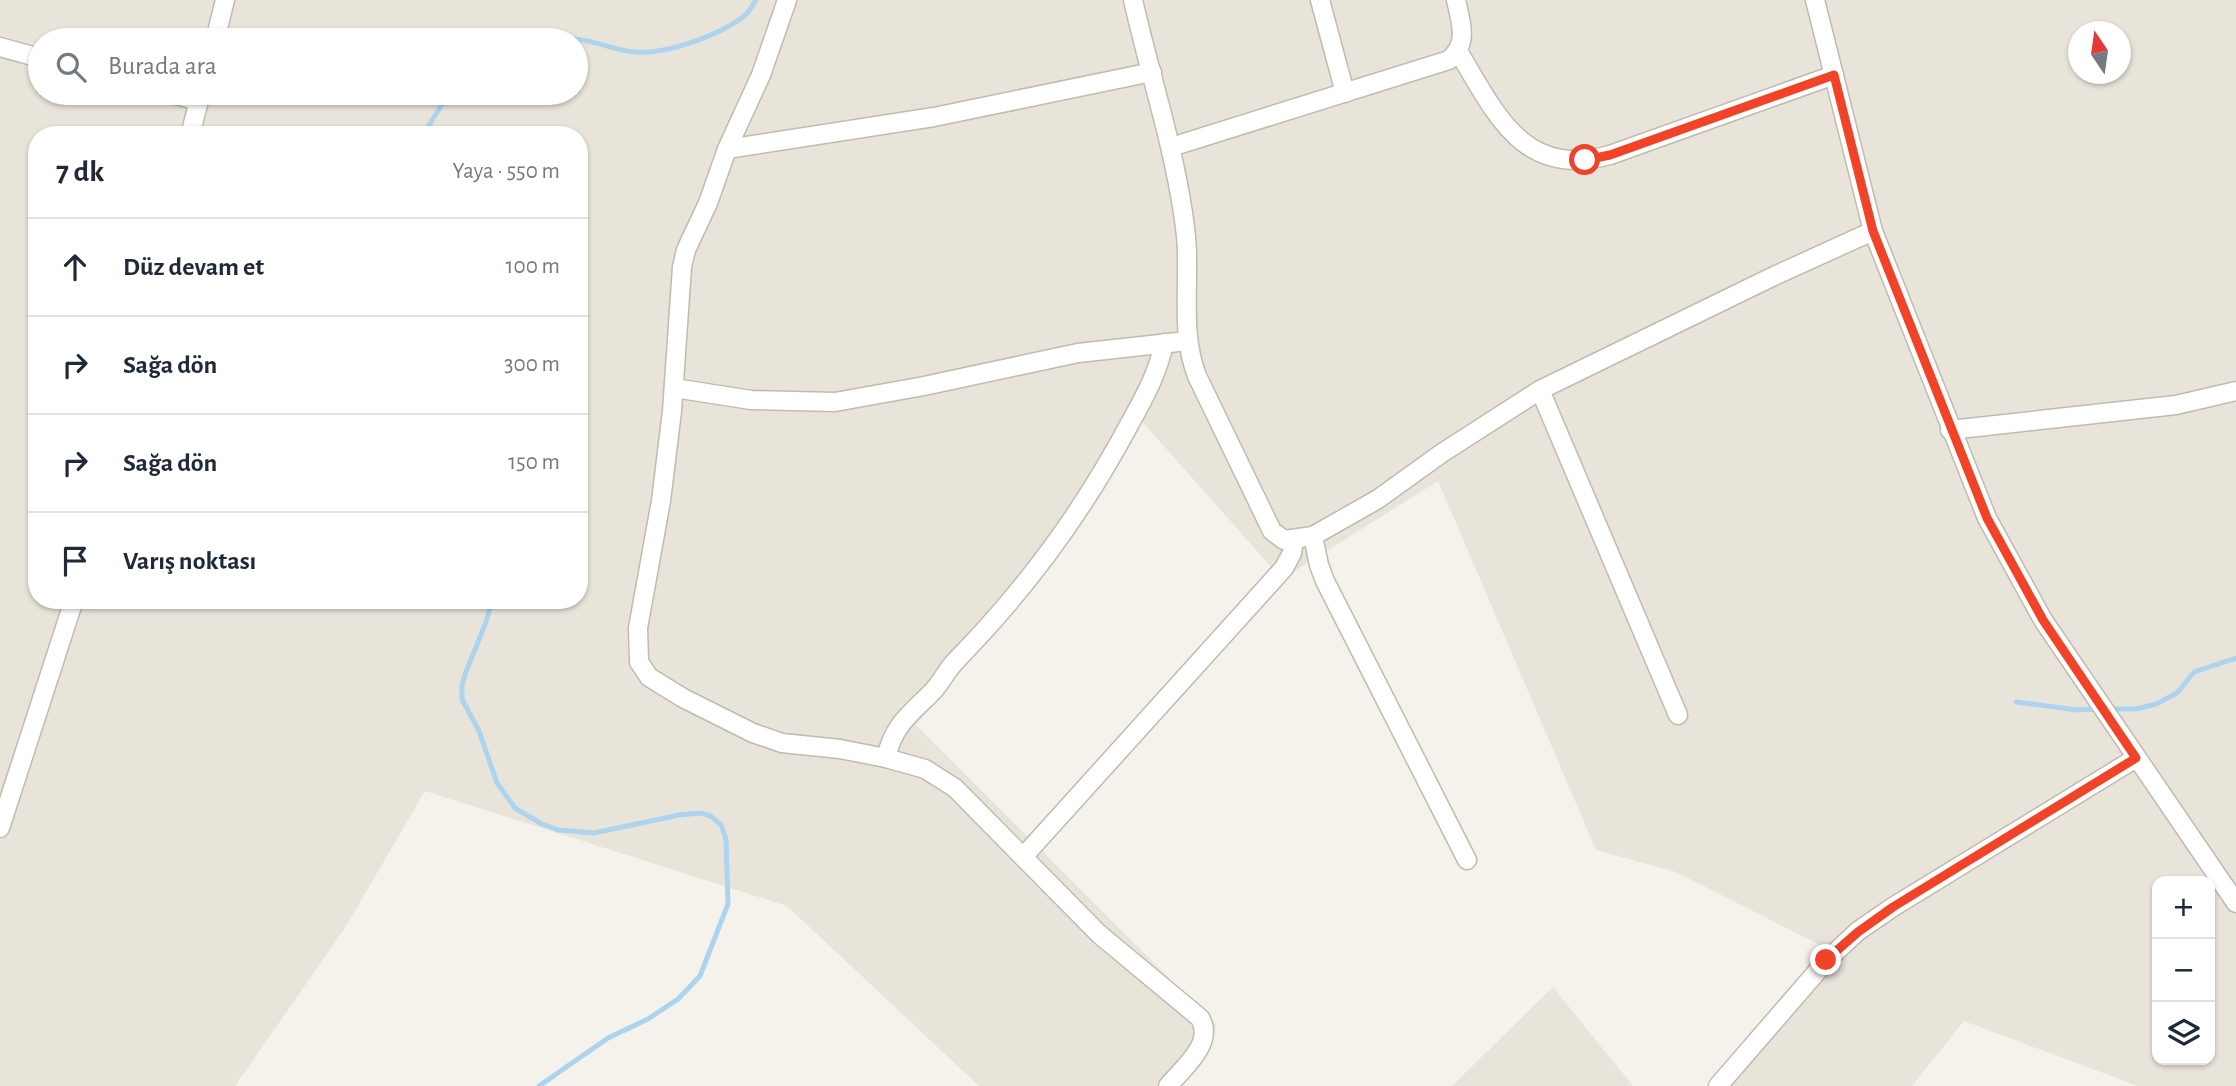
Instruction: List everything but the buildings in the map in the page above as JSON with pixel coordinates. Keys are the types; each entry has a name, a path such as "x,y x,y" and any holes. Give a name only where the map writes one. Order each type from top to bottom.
{"street":[{"path":"218,28 225,0"},
{"path":"788,0 761,75 727,149 684,258 674,388 661,501 638,628 639,662 649,677 683,698 753,733 782,743 840,749 886,758 925,769 955,788 1099,934 1200,1018 1205,1032 1202,1047 1168,1086"},
{"path":"1133,0 1171,147 1187,253 1187,341 1197,376 1272,531 1284,540 1313,536 1378,499 1442,453 1540,390 1873,231"},
{"path":"1320,0 1345,93"},
{"path":"1171,147 1449,60 1458,51 1463,33 1456,0"},
{"path":"1815,0 1873,231 1987,518 2043,620 2236,903"},
{"path":"0,47 28,55"},
{"path":"1458,51 1508,129 1538,154 1572,161 1610,155 1834,75"},
{"path":"727,149 934,117 1152,72"},
{"path":"192,126 198,105"},
{"path":"674,388 751,400 835,402 1078,353 1187,341"},
{"path":"886,758 892,737 905,717 933,691 951,666 1013,597 1069,523 1141,405 1160,367 1164,343"},
{"path":"1540,390 1678,715"},
{"path":"1950,430 2176,405 2236,391"},
{"path":"1313,536 1325,580 1467,860"},
{"path":"1023,857 1284,568 1292,553 1294,539"},
{"path":"0,828 71,609"},
{"path":"1718,1086 1826,960 1858,932 1893,907 2136,758"}],"shaded area":[{"path":"0,0 2236,0 2236,1086 2138,1086 1964,1021 1912,1086 1707,1086 1826,948 1676,872 1596,850 1438,481 1282,579 1139,418 916,725 1217,1026 1161,1086 979,1086 787,906 425,791 345,928 235,1086 0,1086"},
{"path":"1553,987 1633,1086 1452,1086"}],"waterway":[{"path":"588,42 635,52 676,47 733,24 749,11 756,0"},
{"path":"429,126 442,105"},
{"path":"490,609 462,685 462,699 479,731 497,783 515,808 558,830 594,833 700,813 711,816 721,825 726,839 728,904 700,976 678,999 648,1019 608,1038 539,1086"},
{"path":"2108,709 2136,709 2156,704 2177,693 2194,672 2236,658"},
{"path":"2016,702 2077,710 2098,709"}],"route":[{"path":"1585,160 1610,155 1834,75 1873,231 1987,518 2043,620 2136,758 1893,907 1858,932 1826,960"}]}
